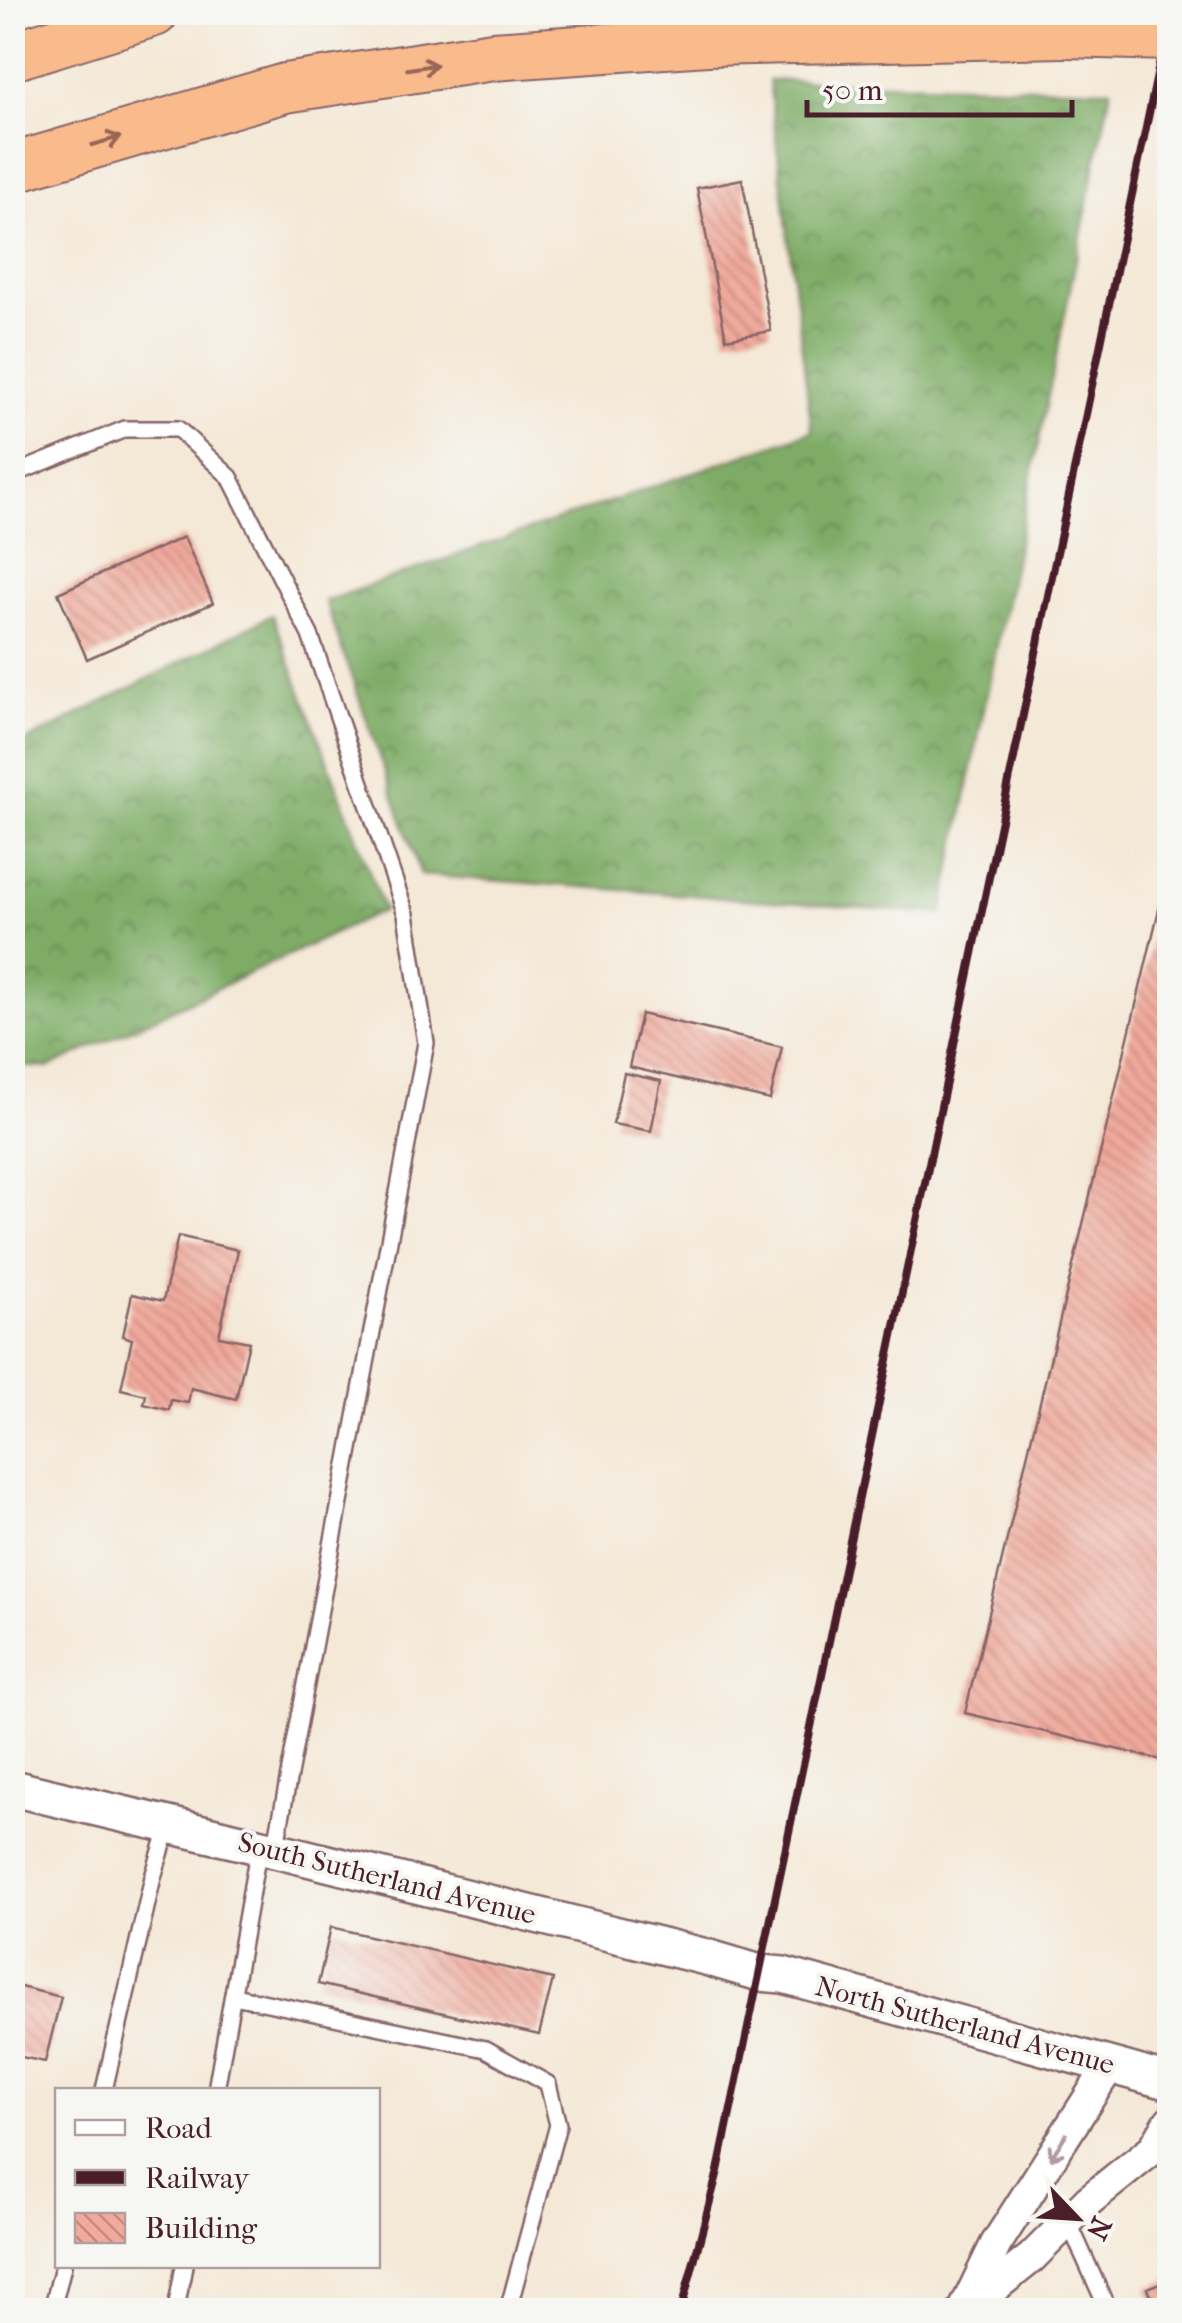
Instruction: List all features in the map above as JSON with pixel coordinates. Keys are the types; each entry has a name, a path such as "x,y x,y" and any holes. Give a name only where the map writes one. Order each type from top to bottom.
{"highway":[{"path":"12,56 154,12"},
{"path":"12,168 285,88 493,56 707,41 1066,34 1170,36"}],"street":[{"name":"South Sutherland Avenue","path":"12,1788 760,1973"},
{"name":"North Sutherland Avenue","path":"760,1973 782,1975 1170,2082"},
{"path":"965,2310 996,2244 1110,2065"},
{"path":"965,2310 1154,2148 1170,2121"}],"lane":[{"path":"12,475 124,429 178,429 230,477 310,635 406,914 426,1043 216,2088"},
{"path":"104,2088 168,1825"},
{"path":"234,1996 486,2050 548,2084 558,2125 508,2310"},
{"path":"1068,2220 1108,2310"},
{"path":"52,2310 62,2268"},
{"path":"176,2310 184,2268"}],"green space":[{"path":"769,80 1111,89 942,914 421,875 325,601 812,431"},
{"path":"272,615 384,910 48,1068 13,1065 13,748"}],"building":[{"path":"742,179 771,331 726,339 697,188"},
{"path":"184,537 213,603 87,659 58,593"},
{"path":"1170,872 1170,1762 965,1713"},
{"path":"641,1014 782,1047 770,1100 629,1067"},
{"path":"624,1073 661,1081 651,1131 613,1124"},
{"path":"178,1236 238,1250 219,1336 249,1342 236,1399 191,1388 188,1403 171,1400 169,1410 144,1404 146,1395 121,1389 132,1339 123,1336 132,1294 163,1301"},
{"path":"331,1927 553,1979 539,2035 318,1984"},
{"path":"12,1985 61,1997 45,2062 12,2055"},
{"path":"1170,2279 1170,2310 1156,2310 1147,2288"}],"railway":[{"path":"681,2310 718,2171 1170,13"}]}
